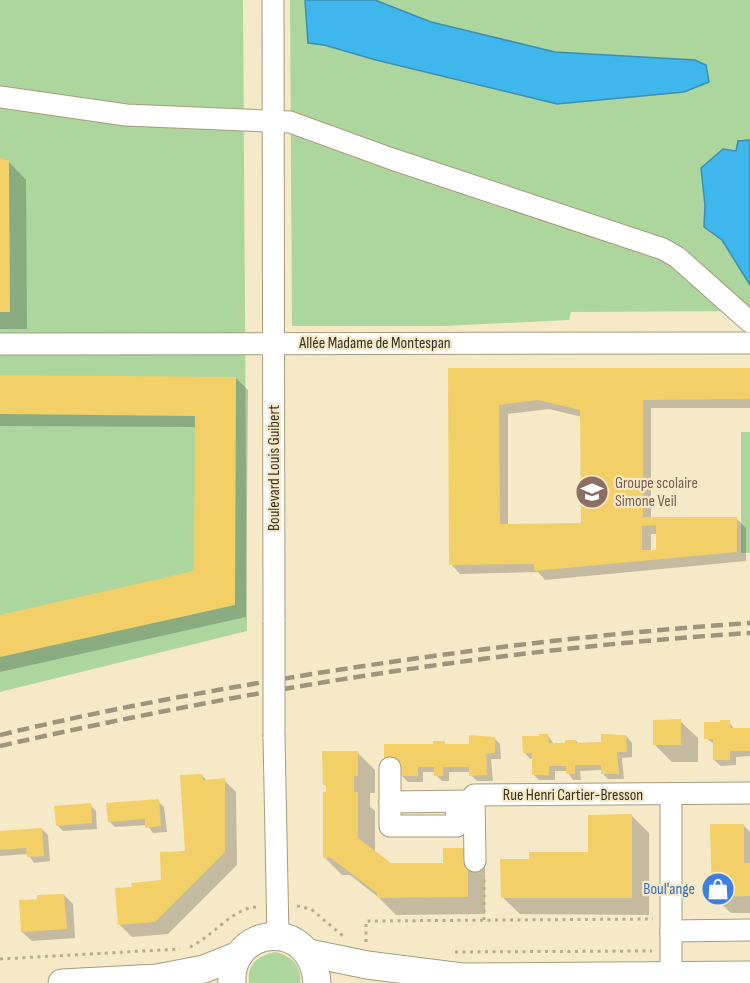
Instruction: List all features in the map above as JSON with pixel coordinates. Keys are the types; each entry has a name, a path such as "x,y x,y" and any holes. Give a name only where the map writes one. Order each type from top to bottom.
{"main road":[{"path":"232,983 234,965 239,955 250,944 265,937 278,936 289,938 300,944 309,953 316,968 317,983"},
{"path":"309,953 367,965 458,964 671,952 750,975"},
{"path":"63,983 165,981 182,972 204,969 239,955"},
{"path":"427,983 458,964"}],"street":[{"name":"Boulevard Louis Guibert","path":"273,0 274,737 278,936"},
{"path":"0,97 126,116 290,122 392,159 663,249 677,258 750,322"},
{"name":"Allée Madame de Montespan","path":"0,344 750,343"},
{"name":"Rue Henri Cartier-Bresson","path":"390,768 390,802 750,793"},
{"path":"671,794 671,952 750,930"},
{"path":"468,799 475,861"}],"path":[{"path":"0,959 183,949 202,941 242,910 258,906"},
{"path":"290,906 305,906 311,909 346,939"},
{"path":"360,944 366,946 366,921 671,952"},
{"path":"458,964 671,952"}],"green space":[{"path":"0,0 243,0 247,631 0,692"},
{"path":"290,0 750,0 750,311 571,312 569,320 444,326 292,326"},
{"path":"741,432 750,432 750,553 741,553"},
{"path":"275,952 295,963 300,983 249,983 250,971 255,962"}],"water":[{"path":"305,0 375,0 431,22 555,52 695,60 706,65 709,82 684,92 557,104 324,45 308,43"},
{"path":"750,140 750,285 722,240 704,227 705,205 701,168 723,149 736,151 738,141"}],"building":[{"path":"0,158 9,161 10,312 0,312"},
{"path":"448,368 750,368 750,399 643,400 643,517 737,517 737,552 534,571 534,564 449,565","holes":["538,400 580,410 581,523 500,524 499,405","656,525 656,550 642,550 642,526"]},
{"path":"0,375 236,377 235,605 0,657 0,615 194,571 195,416 0,414"},
{"path":"681,719 681,745 653,745 653,720"},
{"path":"720,720 730,720 730,728 750,728 750,751 730,751 730,760 713,760 713,739 704,739 704,722 720,722"},
{"path":"539,734 548,734 549,743 565,743 565,740 576,740 576,743 601,742 601,734 626,735 627,752 617,752 619,774 601,774 601,765 575,765 575,774 566,774 566,766 549,766 549,775 532,775 532,753 523,753 522,736 539,736"},
{"path":"469,735 495,737 495,753 486,754 487,775 469,776 469,767 443,767 443,776 434,776 434,767 418,767 418,776 400,776 384,763 384,744 433,744 433,741 445,741 445,744 469,744"},
{"path":"322,751 358,751 358,776 354,776 354,792 358,792 358,838 391,863 443,863 443,848 468,848 468,897 377,898 377,893 331,858 323,858 323,792 326,792 326,785 323,785"},
{"path":"202,774 203,780 225,778 225,852 155,922 118,925 115,888 132,887 131,883 161,880 160,852 185,851 180,775"},
{"path":"159,799 161,826 145,828 145,819 108,822 106,803"},
{"path":"91,803 92,823 56,826 54,806"},
{"path":"632,814 632,898 501,898 500,859 529,859 529,852 588,852 588,815"},
{"path":"710,824 744,824 744,863 750,863 750,896 712,897"},
{"path":"42,828 44,856 27,857 26,848 0,850 0,831"},
{"path":"64,894 67,929 21,932 19,900 37,899 37,895"}],"railway":[{"path":"0,735 156,702 273,680 366,666 585,637 750,623"},
{"path":"0,746 186,707 373,674 561,650 750,633"}],"place":[{"name":"Groupe scolaire Simone Veil","path":"592,492"},
{"name":"Boul'ange","path":"718,889"}]}
